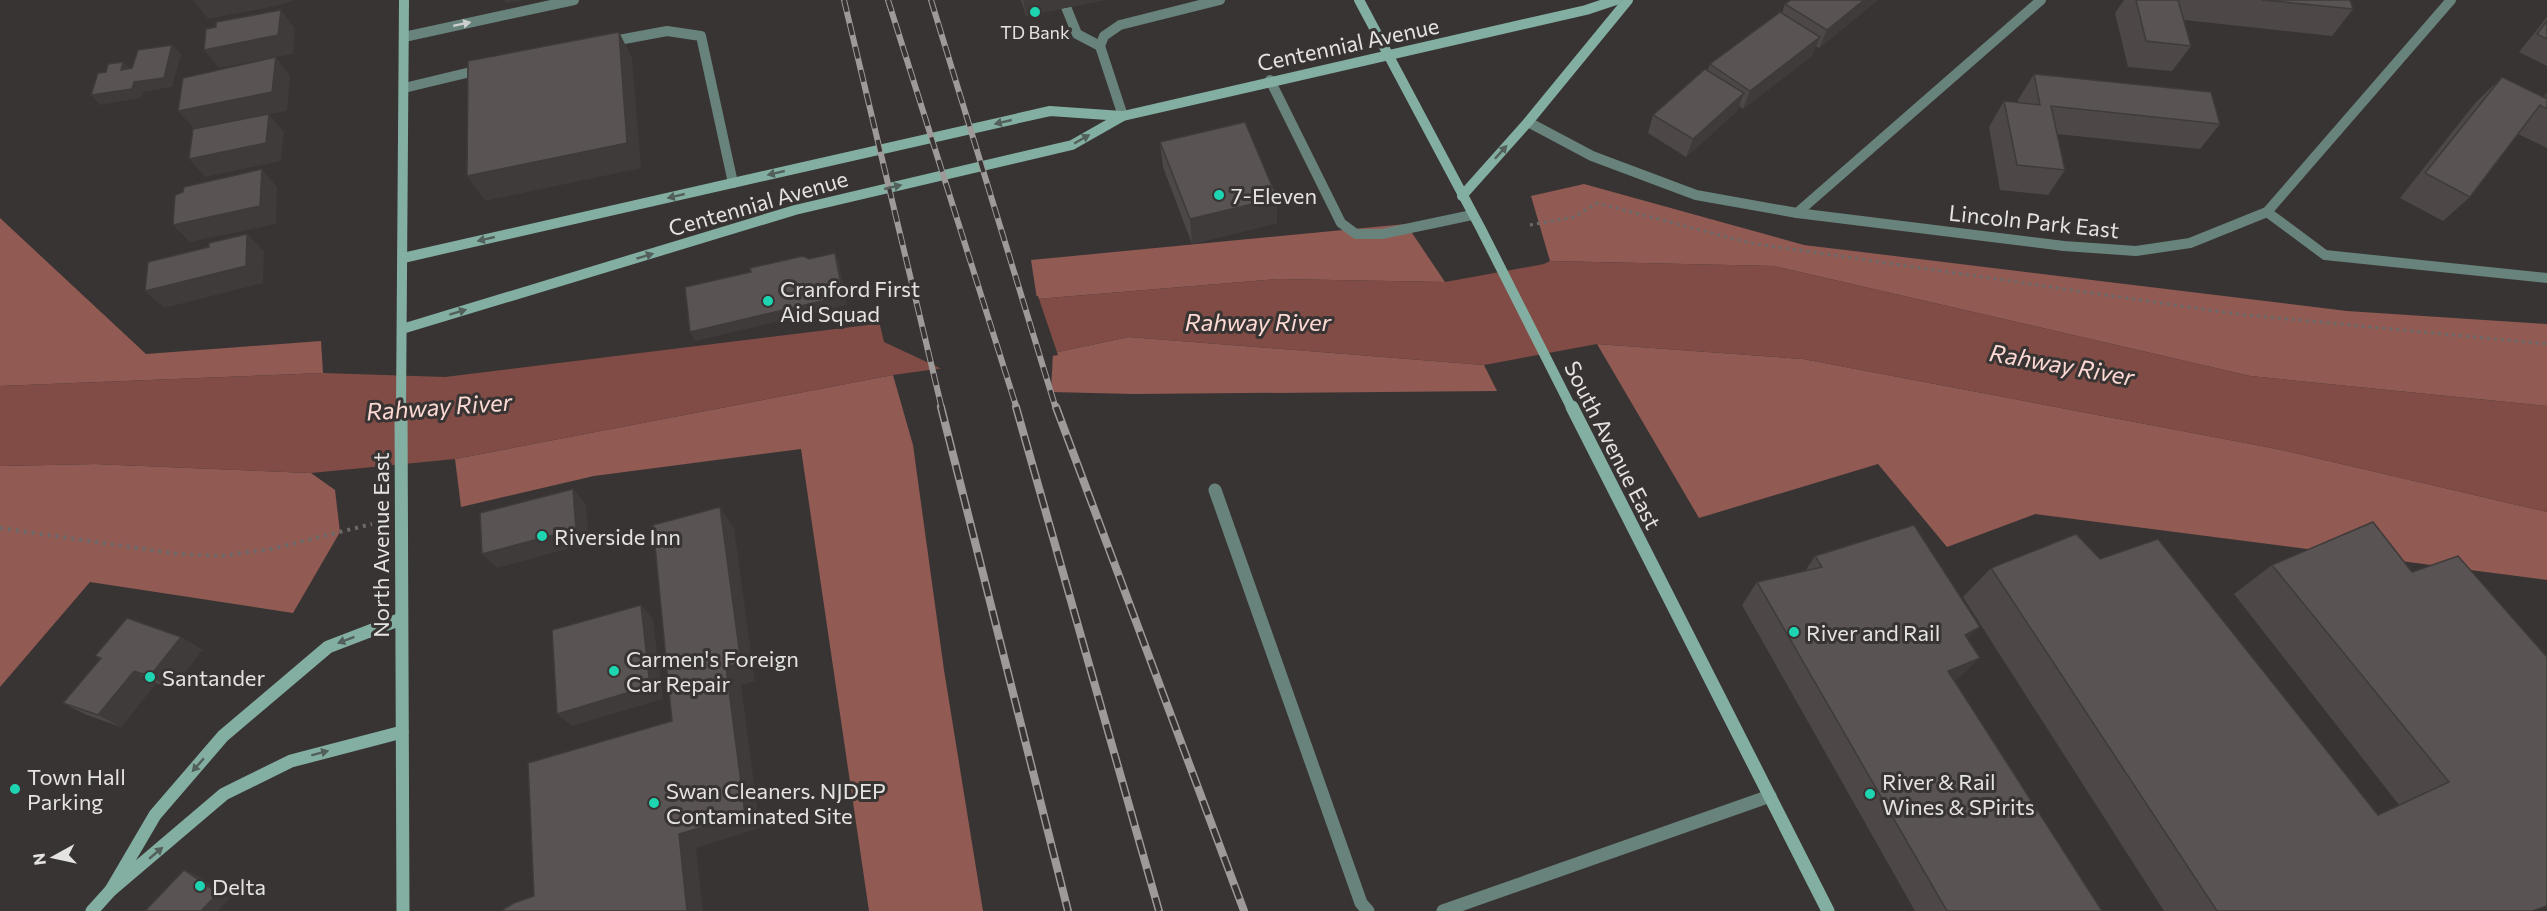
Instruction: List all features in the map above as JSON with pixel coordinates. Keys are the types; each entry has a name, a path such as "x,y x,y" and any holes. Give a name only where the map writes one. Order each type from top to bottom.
{"street":[{"name":"North Avenue East","path":"404,0 401,495 404,911"},
{"path":"404,37 574,0"},
{"path":"1123,116 1100,46 1104,36 1120,25 1220,0"},
{"name":"South Avenue East","path":"1359,0 1480,230 1828,911"},
{"name":"Centennial Avenue","path":"402,329 795,210 1072,145 1123,116 1270,80 1586,10 1616,0"},
{"path":"1462,196 1528,122 1628,0"},
{"path":"1797,213 2041,0"},
{"name":"Lincoln Park East","path":"1528,122 1592,156 1696,195 1797,213 2064,246 2136,251 2190,243 2267,212 2451,0"},
{"path":"1066,7 1077,34 1100,46"},
{"path":"591,44 670,31 690,31 701,36 734,183"},
{"path":"404,88 498,66"},
{"path":"1270,80 1341,223 1356,234 1382,234 1472,215"},
{"name":"Centennial Avenue","path":"403,258 1050,111 1123,116"},
{"path":"2267,212 2325,255 2547,278"},
{"path":"1215,490 1357,892 1368,911"},
{"path":"111,890 155,815 223,736 328,647 401,619"},
{"path":"92,911 111,890 224,794 291,761 402,732"},
{"path":"1443,911 1770,796"}],"path":[{"path":"1530,225 1574,218 1597,203 1750,243 2236,314 2547,344"},
{"path":"0,528 178,554 220,556 271,549 401,517"}],"shaded area":[{"path":"1584,184 1804,245 2347,311 2547,324 2547,406 2250,376 1774,266 1550,261 1531,196"},
{"path":"0,218 146,354 321,341 323,373 0,386"},
{"path":"1406,224 1445,282 1278,279 1037,299 1031,260"},
{"path":"1129,337 1484,365 1497,391 1134,394 1051,392 1053,353"},
{"path":"1597,344 1803,359 2277,449 2547,512 2547,580 2035,514 1947,547 1878,464 1699,518"},
{"path":"893,375 913,445 944,670 983,911 869,911 801,449 594,476 461,507 455,459"},
{"path":"95,464 311,473 335,490 340,532 293,613 90,582 0,687 0,466"}],"water":[{"name":"Rahway River","path":"1550,261 1774,266 2250,376 2547,406 2547,512 2277,449 1803,359 1597,344 1484,365 1129,337 1053,353 893,375 455,459 311,473 95,464 0,466 0,386 323,373 445,377 884,323 1037,299 1278,279 1445,282"}],"pier":[{"path":"1038,296 1058,355 946,371 884,342 879,321"}],"building":[{"path":"1791,0 1864,0 1827,30 1785,4"},
{"path":"2136,0 2178,0 2191,46 2146,41"},
{"path":"2262,0 2350,0 2353,9"},
{"path":"281,10 278,35 204,50 206,29 216,27 216,22"},
{"path":"1780,12 1820,37 1750,91 1710,64"},
{"path":"2547,21 2547,39 2537,34"},
{"path":"619,32 627,143 467,176 468,61"},
{"path":"172,45 164,78 134,82 132,89 91,95 98,73 106,72 108,64 123,62 121,70 132,68 138,50"},
{"path":"276,57 272,92 178,111 183,78"},
{"path":"1705,69 1744,93 1693,139 1653,115"},
{"path":"2034,74 2211,92 2220,124 2051,106 2065,170 2017,165 2004,101 2040,105"},
{"path":"2502,77 2545,98 2547,95 2547,109 2540,105 2470,197 2425,173"},
{"path":"269,114 266,143 189,159 193,129"},
{"name":"7-Eleven","path":"1245,122 1277,198 1190,219 1160,142"},
{"path":"262,169 260,206 173,225 175,195 183,192 184,187"},
{"path":"247,234 246,266 145,291 148,262 209,247 209,243"},
{"name":"Cranford First Aid Squad","path":"835,253 843,296 690,332 685,287 751,272 750,268 803,256 809,259"},
{"path":"573,489 576,529 482,554 480,513"},
{"path":"720,507 741,663 726,667 745,814 679,834 687,911 503,911 514,903 534,896 528,763 672,721 653,525"},
{"path":"2373,522 2412,572 2458,556 2547,657 2547,906 2532,911 2217,911 1991,568 2076,534 2100,559 2158,539 2378,815 2449,782 2272,565"},
{"path":"1914,525 1980,627 1965,635 1980,658 1948,671 2102,911 1947,911 1757,582 1822,567 1815,556"},
{"name":"Carmen's Foreign Car Repair","path":"641,605 650,686 557,714 552,630"},
{"path":"127,618 181,637 150,676 134,671 98,715 63,703 101,658 95,656"},
{"name":"Delta","path":"184,870 218,893 201,911 145,911"}],"railway":[{"path":"844,0 942,409"},
{"path":"888,0 1017,409"},
{"path":"931,0 1056,409"},
{"path":"941,407 1068,911"},
{"path":"1016,407 1159,911"},
{"path":"1056,407 1244,911"}],"place":[{"name":"TD Bank","path":"1035,12"},
{"name":"7-Eleven","path":"1219,195"},
{"name":"Cranford First Aid Squad","path":"768,301"},
{"name":"Riverside Inn","path":"542,536"},
{"name":"River and Rail","path":"1794,632"},
{"name":"Carmen's Foreign Car Repair","path":"614,671"},
{"name":"Santander","path":"150,677"},
{"name":"Town Hall Parking","path":"15,789"},
{"name":"River & Rail Wines & SPirits","path":"1870,794"},
{"name":"Swan Cleaners. NJDEP Contaminated Site","path":"654,803"},
{"name":"Delta","path":"200,886"}]}
